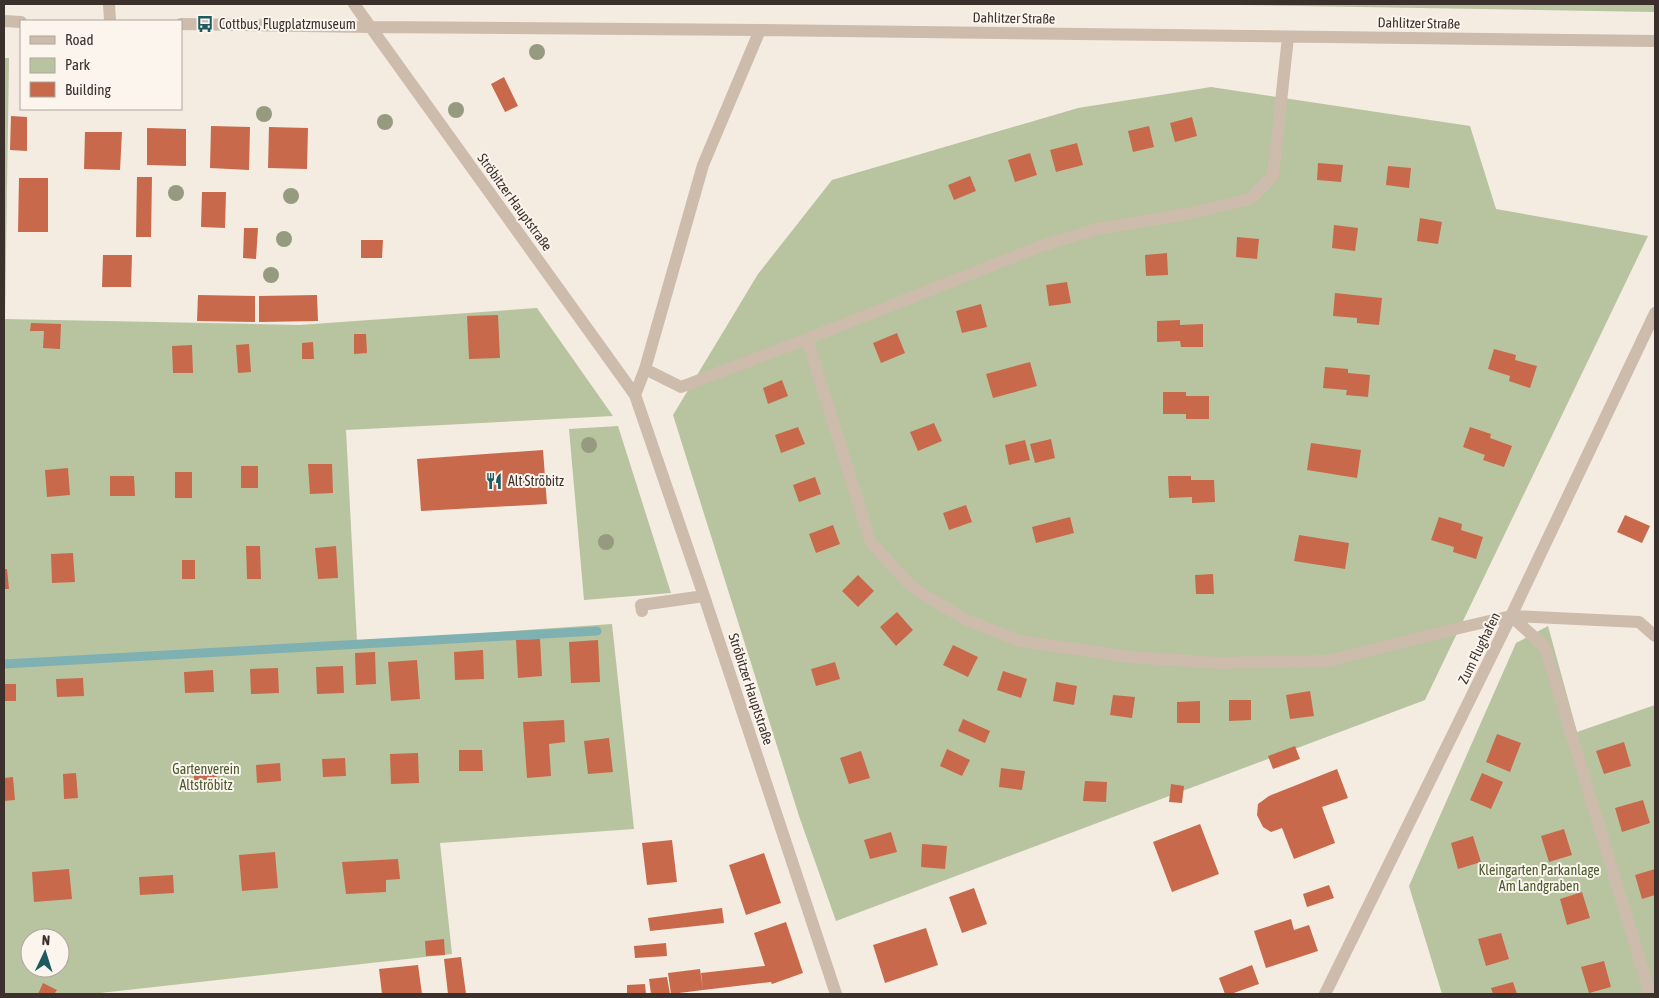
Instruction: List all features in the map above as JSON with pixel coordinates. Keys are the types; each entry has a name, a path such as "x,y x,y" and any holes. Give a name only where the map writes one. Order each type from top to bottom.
{"street":[{"path":"109,4 110,20"},
{"name":"Ströbitzer Hauptstraße","path":"354,4 634,395 704,596 836,994"},
{"path":"4,21 20,22"},
{"name":"Dahlitzer Straße","path":"182,24 1655,41"},
{"path":"634,395 645,369 704,165 760,30"},
{"path":"645,369 681,386 807,339 1041,246 1097,229 1191,213 1250,199 1273,176 1288,37"},
{"name":"Zum Flughafen","path":"1325,994 1511,616 1655,313"},
{"path":"807,339 871,543 912,588 964,619 1020,641 1130,657 1219,663 1328,661 1511,616 1639,622 1655,636"},
{"path":"642,612 641,605 704,596"},
{"path":"1511,616 1545,647 1650,994"}],"green space":[{"path":"1179,4 1655,4 1655,12"},
{"name":"Gartenverein Altströbitz","path":"4,58 9,58 5,319 299,325 537,308 613,416 346,430 357,642 612,624 634,829 440,843 452,954 91,994 4,994"},
{"path":"1211,87 1470,126 1496,209 1648,236 1425,700 836,921 799,816 673,415 758,274 832,180 1078,108"},
{"path":"618,426 671,593 584,600 569,429"},
{"name":"Kleingarten Parkanlage Am Landgraben","path":"1548,626 1577,732 1655,705 1655,994 1442,994 1409,886 1516,643"}],"building":[{"path":"504,77 518,106 505,112 491,84"},
{"path":"11,116 27,117 27,151 10,150"},
{"path":"1192,117 1197,136 1175,142 1170,123"},
{"path":"211,126 250,127 249,170 210,168"},
{"path":"1149,126 1154,147 1133,152 1128,131"},
{"path":"269,127 308,128 307,169 268,168"},
{"path":"147,128 186,129 186,166 147,165"},
{"path":"85,132 122,132 120,170 84,169"},
{"path":"1077,143 1083,165 1056,172 1050,150"},
{"path":"1030,153 1037,175 1015,182 1008,160"},
{"path":"1318,163 1343,165 1341,182 1317,180"},
{"path":"1388,166 1411,168 1409,188 1386,185"},
{"path":"970,176 976,191 954,200 948,185"},
{"path":"137,177 152,177 151,237 136,237"},
{"path":"19,178 48,178 48,232 18,232"},
{"path":"202,192 226,192 225,228 201,227"},
{"path":"1420,218 1442,222 1438,244 1417,241"},
{"path":"1334,225 1358,228 1355,251 1332,248"},
{"path":"244,228 258,228 256,259 243,258"},
{"path":"1237,237 1259,239 1257,259 1236,257"},
{"path":"361,240 383,240 382,258 361,258"},
{"path":"1167,253 1168,275 1146,276 1145,255"},
{"path":"103,255 132,255 131,287 102,287"},
{"path":"1067,282 1071,303 1049,306 1046,285"},
{"path":"1335,293 1382,298 1379,325 1357,323 1357,318 1333,316"},
{"path":"198,295 255,296 255,322 197,321"},
{"path":"317,295 318,321 259,322 259,296"},
{"path":"981,304 987,327 962,333 956,311"},
{"path":"498,315 500,358 469,359 467,316"},
{"path":"1180,320 1180,325 1203,324 1203,347 1181,347 1180,341 1157,342 1157,321"},
{"path":"31,323 61,324 60,349 43,348 44,331 30,331"},
{"path":"897,333 905,353 881,363 873,343"},
{"path":"354,334 366,334 367,353 354,354"},
{"path":"313,342 314,359 302,359 302,343"},
{"path":"249,344 251,372 238,373 236,345"},
{"path":"192,345 193,373 173,373 172,346"},
{"path":"1494,349 1516,355 1515,360 1537,366 1530,388 1509,381 1510,376 1488,369"},
{"path":"1030,362 1037,386 993,398 986,374"},
{"path":"1325,367 1348,369 1348,373 1370,375 1368,397 1346,395 1347,390 1323,388"},
{"path":"782,380 788,396 768,404 763,388"},
{"path":"1163,392 1186,392 1186,396 1209,396 1209,419 1186,419 1186,414 1163,414"},
{"path":"934,423 942,441 918,451 910,432"},
{"path":"798,427 805,444 781,453 775,435"},
{"path":"1470,427 1491,434 1490,438 1512,446 1504,467 1483,460 1485,455 1463,447"},
{"path":"1051,439 1055,458 1035,463 1030,444"},
{"path":"1025,440 1030,460 1009,465 1005,445"},
{"path":"1311,443 1361,450 1357,478 1307,470"},
{"name":"Alt Ströbitz","path":"543,450 547,504 421,511 417,459"},
{"path":"308,464 332,464 333,493 310,494"},
{"path":"241,466 258,466 258,488 241,488"},
{"path":"68,468 70,495 47,497 45,470"},
{"path":"175,472 192,472 192,498 175,498"},
{"path":"110,476 134,476 135,496 110,496"},
{"path":"1168,476 1191,476 1191,480 1214,480 1215,502 1192,503 1192,497 1169,498"},
{"path":"815,477 821,494 799,502 793,485"},
{"path":"966,505 972,522 949,530 943,513"},
{"path":"1625,515 1650,526 1642,543 1617,532"},
{"path":"1070,517 1074,533 1036,543 1032,527"},
{"path":"1439,517 1462,524 1461,530 1483,537 1476,559 1453,552 1454,547 1431,540"},
{"path":"833,525 840,544 816,553 809,534"},
{"path":"1299,535 1349,543 1345,569 1294,561"},
{"path":"246,546 260,546 261,579 247,579"},
{"path":"336,546 338,578 318,579 315,548"},
{"path":"73,553 75,582 52,583 51,554"},
{"path":"182,560 195,560 195,579 182,579"},
{"path":"4,569 7,569 9,589 4,589"},
{"path":"1213,574 1214,594 1196,594 1195,575"},
{"path":"858,575 874,591 858,607 842,591"},
{"path":"897,612 913,630 896,646 880,627"},
{"path":"540,639 542,676 518,678 516,640"},
{"path":"598,640 600,682 571,683 569,642"},
{"path":"953,645 978,657 968,677 943,665"},
{"path":"483,650 484,679 455,680 454,652"},
{"path":"375,652 376,684 356,685 355,653"},
{"path":"417,660 420,699 391,701 388,662"},
{"path":"835,662 840,679 816,686 811,669"},
{"path":"343,666 344,693 317,694 316,667"},
{"path":"278,668 279,693 251,694 250,669"},
{"path":"213,670 214,692 185,693 184,672"},
{"path":"1003,671 1027,679 1021,698 997,690"},
{"path":"83,678 84,696 57,697 56,679"},
{"path":"1056,682 1077,686 1074,705 1053,701"},
{"path":"4,684 16,684 16,701 4,701"},
{"path":"1310,691 1314,716 1290,719 1286,695"},
{"path":"1113,695 1135,697 1132,718 1110,715"},
{"path":"1229,700 1251,700 1251,720 1229,721"},
{"path":"1200,701 1200,723 1177,723 1177,702"},
{"path":"963,719 990,731 985,743 958,731"},
{"path":"564,720 565,742 549,744 551,776 527,778 523,722"},
{"path":"1497,734 1521,743 1510,772 1486,762"},
{"path":"609,738 613,772 588,774 584,741"},
{"path":"1624,742 1631,766 1604,774 1596,751"},
{"path":"1295,746 1300,759 1273,769 1268,756"},
{"path":"947,749 970,760 962,776 940,766"},
{"path":"459,750 482,750 483,771 459,771"},
{"path":"861,751 870,778 849,784 840,758"},
{"path":"418,753 419,783 391,784 390,754"},
{"path":"345,758 346,776 323,777 322,759"},
{"path":"280,763 281,781 257,783 256,765"},
{"path":"194,766 216,766 217,785 194,786"},
{"path":"1001,768 1025,771 1022,790 999,787"},
{"path":"1337,769 1348,798 1322,807 1335,843 1294,859 1282,828 1271,832 1263,827 1257,815 1258,804 1269,796"},
{"path":"76,773 78,798 64,799 63,774"},
{"path":"1482,773 1503,782 1491,809 1470,800"},
{"path":"13,777 15,800 4,801 4,778"},
{"path":"1085,781 1107,782 1106,802 1083,801"},
{"path":"1171,784 1184,786 1182,803 1169,802"},
{"path":"1643,800 1650,823 1622,832 1615,808"},
{"path":"1200,824 1219,874 1172,892 1153,842"},
{"path":"1564,829 1572,855 1549,862 1541,836"},
{"path":"891,832 897,852 870,859 864,840"},
{"path":"1473,836 1481,862 1458,869 1451,843"},
{"path":"672,840 677,882 647,885 642,843"},
{"path":"922,844 947,846 945,869 921,867"},
{"path":"275,852 278,888 242,891 239,855"},
{"path":"764,853 781,903 746,915 729,865"},
{"path":"398,859 400,879 386,880 386,892 346,894 342,862"},
{"path":"69,869 72,899 34,902 32,872"},
{"path":"1655,869 1655,895 1642,899 1635,875"},
{"path":"173,875 174,893 140,895 139,877"},
{"path":"1329,885 1334,898 1307,907 1303,894"},
{"path":"974,888 987,924 962,933 949,897"},
{"path":"1582,892 1590,918 1567,925 1560,899"},
{"path":"722,908 724,923 650,931 648,918"},
{"path":"1291,919 1294,930 1309,925 1318,951 1266,968 1254,931"},
{"path":"786,922 803,973 772,984 771,982 703,990 701,973 765,966 754,933"},
{"path":"926,928 938,965 885,983 873,945"},
{"path":"1501,933 1509,959 1486,966 1478,939"},
{"path":"444,939 445,955 426,956 425,941"},
{"path":"666,943 667,956 635,958 634,946"},
{"path":"461,957 466,994 448,994 444,959"},
{"path":"1604,961 1611,987 1589,993 1581,967"},
{"path":"418,965 422,994 382,994 379,969"},
{"path":"1252,965 1259,984 1231,994 1225,994 1219,978"},
{"path":"700,969 703,990 671,994 668,973"},
{"path":"667,977 670,994 651,994 649,979"},
{"path":"1513,982 1517,994 1493,994 1491,988"},
{"path":"43,983 57,990 54,994 38,994"},
{"path":"645,984 646,994 627,994 627,985"}],"waterway":[{"path":"4,664 597,631"}],"place":[{"name":"Cottbus, Flugplatzmuseum","path":"205,24"},
{"name":"Alt Ströbitz","path":"494,481"}]}
